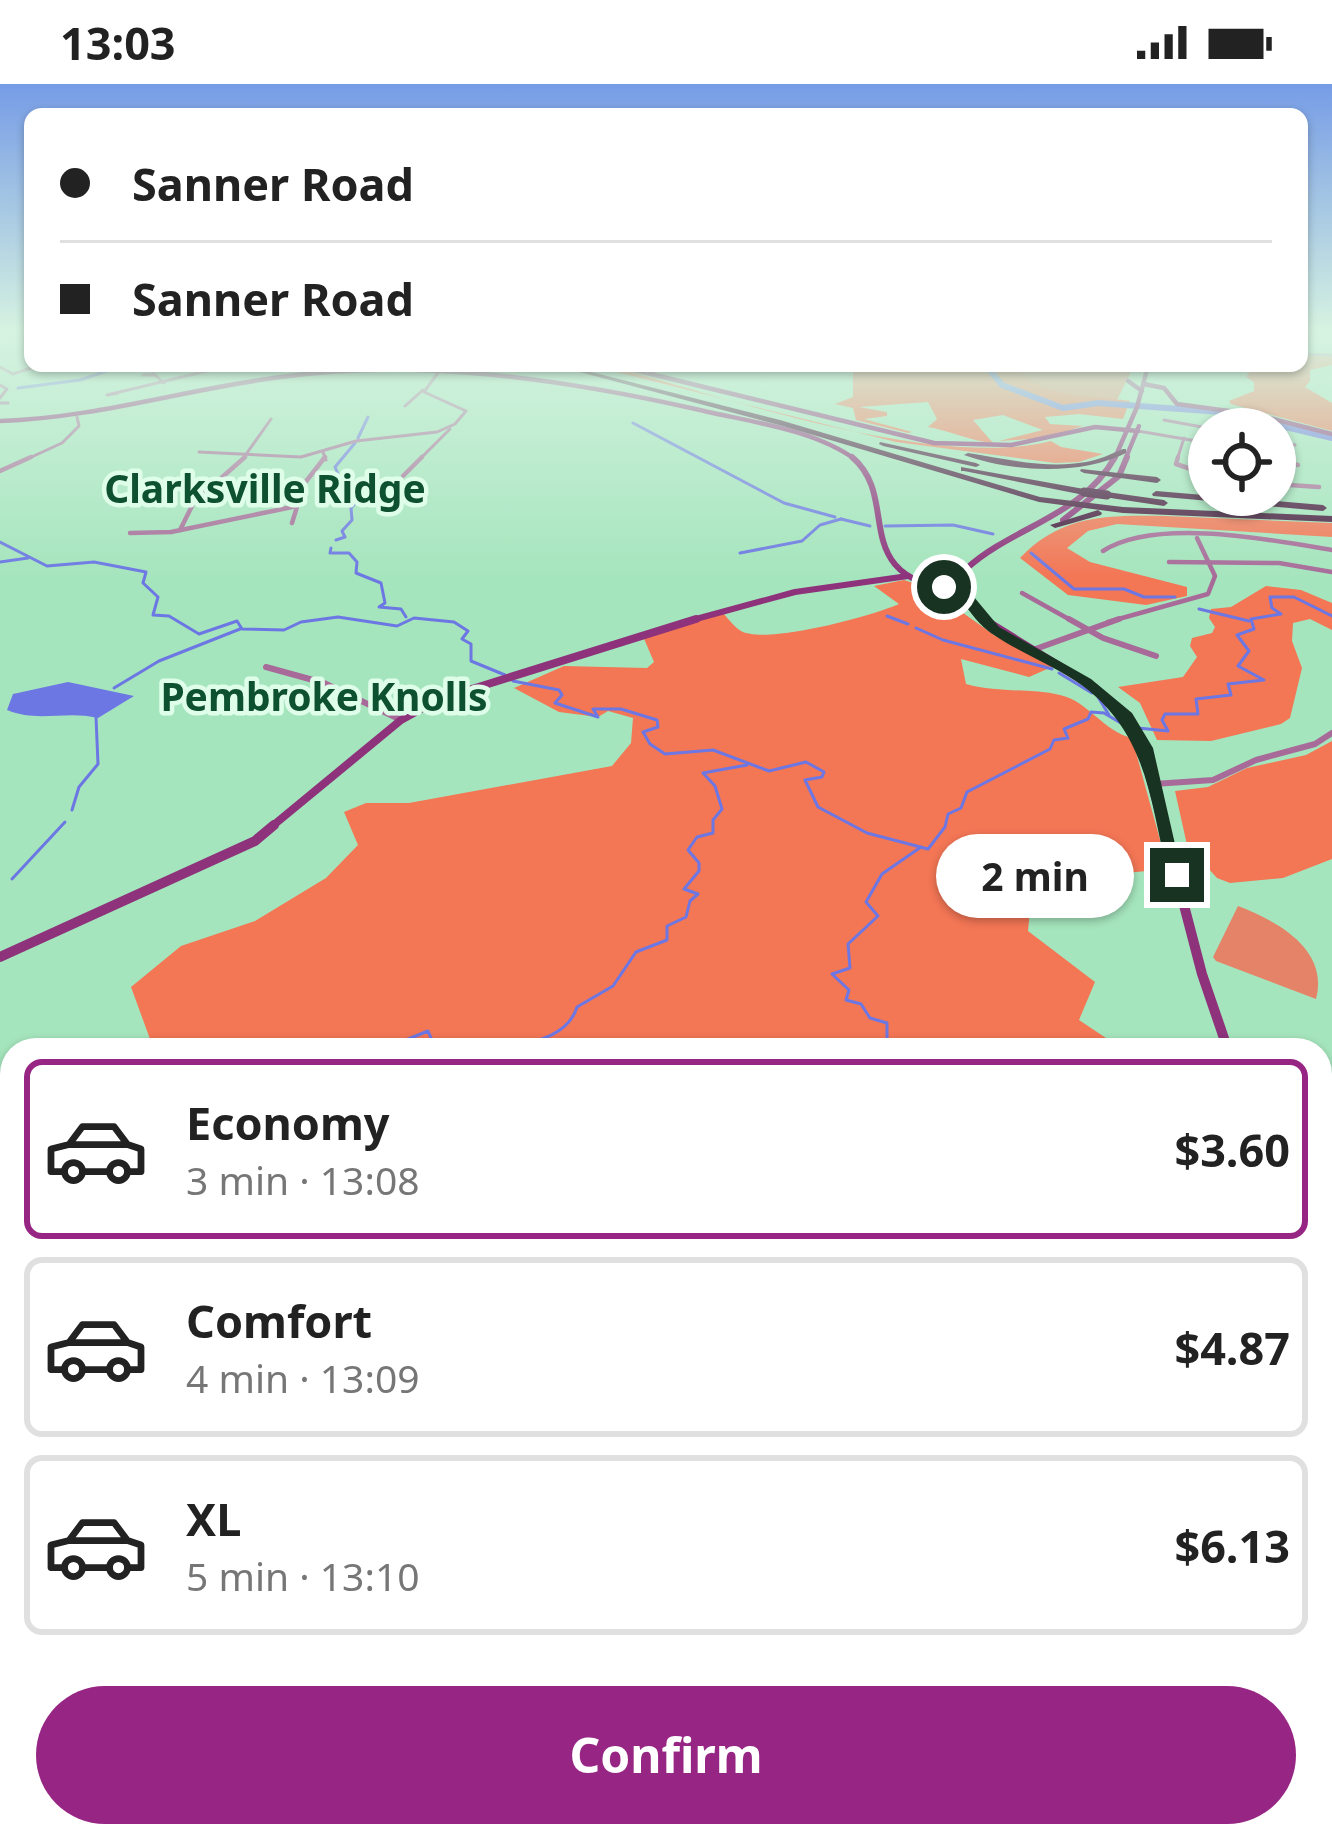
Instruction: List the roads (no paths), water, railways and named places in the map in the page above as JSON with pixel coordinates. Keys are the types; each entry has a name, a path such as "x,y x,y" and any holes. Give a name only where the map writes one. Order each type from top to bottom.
{"highway":[{"path":"743,413 964,469 1332,519"},
{"path":"765,413 955,461 1088,488"},
{"path":"768,413 899,444 1117,473 1188,488"},
{"path":"777,422 1050,500 1063,505 1064,511"},
{"path":"1010,461 1076,466 1123,451"},
{"path":"1111,492 1332,508"},
{"path":"1050,500 1171,512 1332,519"},
{"path":"1296,504 1332,508"},
{"path":"1054,525 1099,513 1171,512"}],"main road":[{"path":"0,422 93,413"},
{"path":"704,413 831,446 868,474 880,539 908,576"},
{"path":"812,413 934,443 1011,445 1108,427 1134,430"},
{"path":"965,593 972,571 982,561 1054,525 1117,473 1137,413"},
{"path":"1250,413 1332,434"},
{"path":"1108,427 1134,430"},
{"path":"1117,473 1134,430"},
{"path":"937,587 961,581 978,558 1081,505"},
{"path":"0,957 255,841 401,720 448,695 700,617 808,589 908,576 965,593"},
{"path":"961,581 987,624 1095,688 1135,728 1224,1038"},
{"path":"1177,875 1190,893 1205,900 1192,904 1188,919"}],"street":[{"path":"403,476 462,413"},
{"path":"0,471 67,440 80,426 77,417"},
{"path":"180,530 180,522 198,500 245,458 271,419"},
{"path":"1164,420 1188,424"},
{"path":"199,452 286,459 361,440 418,436 450,427"},
{"path":"1134,430 1188,439"},
{"path":"1184,438 1177,464 1188,468"},
{"path":"292,523 304,484 326,460 322,452"},
{"path":"1296,485 1319,487"},
{"path":"130,533 180,530 297,506"},
{"path":"1103,551 1107,544 1131,537 1332,550"},
{"path":"1030,651 1086,628 1203,597 1216,580 1197,538"},
{"path":"1169,562 1291,564 1332,572"},
{"path":"1022,592 1129,649 1156,656"},
{"path":"1120,657 1129,649"},
{"path":"266,667 313,678 401,720"},
{"path":"1154,784 1214,780 1256,760 1316,745 1332,733"}],"water":[{"path":"68,682 134,696 98,718 30,716 7,710 13,694"}],"waterway":[{"path":"1227,413 1332,438"},
{"path":"358,438 368,417"},
{"path":"633,423 784,503 835,517"},
{"path":"336,540 345,537 342,531 352,520 351,508 363,494 341,481 335,467 355,443"},
{"path":"740,553 802,541 820,525 841,519 870,526"},
{"path":"885,526 953,525 993,534"},
{"path":"0,542 47,566 94,562 146,572 143,583 158,597 153,615 169,616 199,634 237,621 242,629 284,630 301,622 338,617 397,626 414,618 454,622 468,631 462,639 471,644 471,661 505,675"},
{"path":"331,548 330,553 349,553 357,562 356,573 381,583 385,603 379,607 401,609 406,617"},
{"path":"1031,553 1074,589 1124,589 1144,597 1175,597"},
{"path":"0,562 28,558"},
{"path":"1138,728 1168,731 1162,720 1165,714 1198,714 1196,699 1231,695 1228,684 1264,680 1238,666 1249,651 1237,635 1254,629 1251,619 1281,614 1272,608 1270,597 1294,597 1332,616"},
{"path":"1199,609 1249,621"},
{"path":"887,616 908,624"},
{"path":"916,628 943,640 1052,669"},
{"path":"114,688 159,661 240,629"},
{"path":"1059,673 1092,693"},
{"path":"513,681 559,690 562,695 555,703 598,717 593,709 621,709 657,720 658,727 643,732 665,754 713,750 769,771 806,762 824,772 822,777 805,780 818,807 867,833 921,847"},
{"path":"1098,697 1109,715"},
{"path":"921,847 928,849 945,827 948,814 961,808 967,792 1050,749 1054,740 1068,738 1064,729 1088,719 1091,712 1104,713 1129,728"},
{"path":"72,810 79,787 98,764 96,717"},
{"path":"543,1038 568,1022 577,1007 613,986 636,952 667,940 667,926 686,917 690,901 698,894 684,889 699,871 699,863 688,850 697,837 713,833 713,820 722,809 715,786 703,773 747,765"},
{"path":"12,879 65,822"},
{"path":"887,1038 887,1023 870,1018 861,1004 846,1000 849,990 832,974 850,968 848,944 878,916 866,902 882,874 921,847"},
{"path":"411,1038 428,1031 431,1038"}],"district":[{"name":"Clarksville Ridge","path":"265,489"},
{"name":"Pembroke Knolls","path":"324,697"}]}
